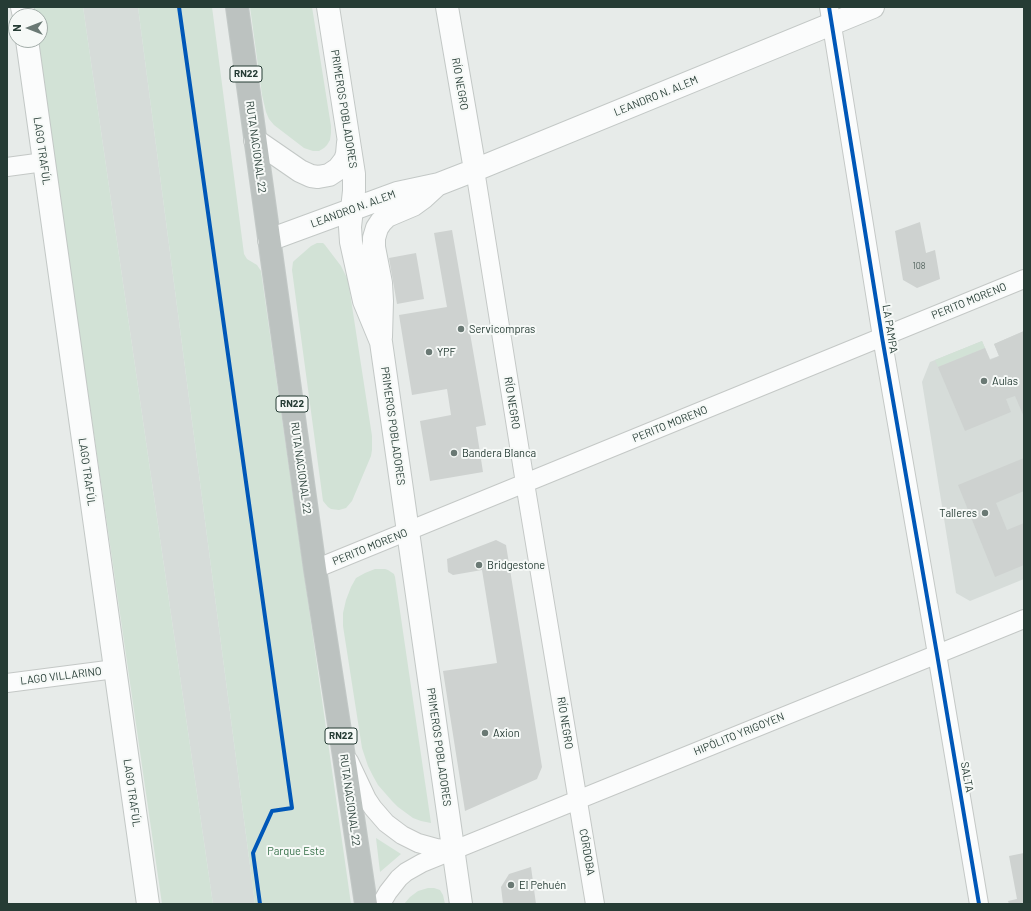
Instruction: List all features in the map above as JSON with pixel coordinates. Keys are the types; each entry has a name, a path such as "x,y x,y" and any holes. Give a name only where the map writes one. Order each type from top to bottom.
{"highway":[{"name":"RUTA NACIONAL 22","path":"236,7 270,240 315,569 366,904"}],"street":[{"name":"PRIMEROS POBLADORES","path":"328,7 354,183 350,234 359,283 364,301 381,342 461,904"},
{"name":"RÍO NEGRO","path":"447,7 578,800"},
{"name":"LEANDRO N. ALEM","path":"270,240 397,193 439,184 475,170 830,16 873,7"},
{"name":"LA PAMPA","path":"830,16 882,337 938,654"},
{"name":"LAGO TRAFÚL","path":"28,48 148,904"},
{"path":"255,140 300,171 311,176 318,177 329,175 338,170 342,165 347,154 348,136"},
{"path":"7,167 44,162"},
{"name":"LEANDRO N. ALEM","path":"381,342 382,301 374,246 374,238 377,228 387,216 418,202 439,184"},
{"name":"PERITO MORENO","path":"315,569 1024,279"},
{"name":"HIPÓLITO YRIGOYEN","path":"381,904 393,884 406,872 422,863 1024,619"},
{"name":"SALTA","path":"938,654 979,904"},
{"name":"LAGO VILLARINO","path":"7,683 115,669"},
{"name":"HIPÓLITO YRIGOYEN","path":"343,750 367,799 386,823 402,835 418,843 436,848 453,850"},
{"name":"CÓRDOBA","path":"578,800 595,904"}],"shaded area":[{"path":"83,7 138,7 255,904 213,904"},
{"path":"1024,331 1024,579 970,601 956,593 922,382 930,362 982,341 990,359 999,356 994,344"}],"green space":[{"path":"83,7 213,904 162,904 38,48 48,48 48,8 33,8"},
{"name":"Parque Este","path":"138,7 212,7 244,254 247,259 257,265 261,271 351,904 255,904"},
{"path":"250,7 312,7 331,126 330,140 324,148 319,151 304,148 274,125 269,119 262,95"},
{"path":"317,243 323,243 325,245 341,266 348,280 372,436 371,456 352,501 346,508 339,510 331,509 323,501 292,270 293,262 311,246"},
{"path":"982,341 985,348 938,367 935,360"},
{"path":"375,569 388,570 394,574 395,577 431,823 413,818 392,801 378,785 368,766 362,748 343,626 343,613 346,600 356,578"},
{"path":"376,838 401,854 380,872"},
{"path":"428,888 440,890 445,904 404,904 418,891"}],"building":[{"path":"920,222 926,253 935,250 940,279 917,288 903,280 895,231"},
{"path":"452,230 486,425 476,427 483,472 430,481 420,421 451,415 447,389 412,395 399,315 447,307 434,233"},
{"path":"416,253 424,299 397,304 389,258"},
{"name":"Aulas","path":"1024,331 1024,417 1015,396 1006,399 1011,412 965,431 938,367 985,348 990,360 999,356 994,344"},
{"name":"Talleres","path":"1024,458 1024,491 996,503 1007,530 1024,523 1024,565 995,577 958,485"},
{"path":"496,540 506,545 542,767 537,779 465,811 443,671 497,663 482,570 453,575 448,572 447,559"},
{"path":"1024,853 1024,904 1009,904 1008,901 1017,899 1009,856"},
{"path":"531,867 536,904 503,904 501,887 509,874"}],"cycle path":[{"path":"179,7 292,808 272,811 253,853 260,904"},
{"path":"829,7 882,337 979,904"}],"place":[{"name":"Servicompras","path":"461,329"},
{"name":"YPF","path":"429,352"},
{"name":"Aulas","path":"984,381"},
{"name":"Bandera Blanca","path":"454,453"},
{"name":"Talleres","path":"985,513"},
{"name":"Bridgestone","path":"479,565"},
{"name":"Axion","path":"485,733"},
{"name":"El Pehuén","path":"511,885"}]}
